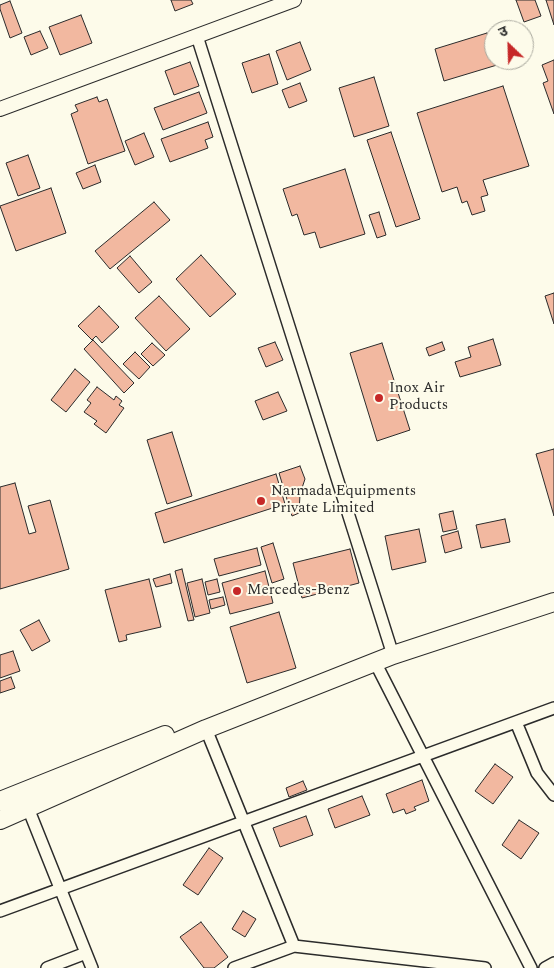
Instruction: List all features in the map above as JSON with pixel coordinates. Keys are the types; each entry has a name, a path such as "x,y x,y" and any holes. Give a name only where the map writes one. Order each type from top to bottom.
{"main road":[{"path":"0,801 392,651 554,595"},
{"path":"0,820 206,730 375,662 392,651 554,602"}],"street":[{"path":"0,109 294,0"},
{"path":"198,36 392,651"},
{"path":"375,662 531,968"},
{"path":"0,911 554,708"},
{"path":"516,722 537,773 554,795"},
{"path":"206,730 294,946"},
{"path":"28,808 92,968"},
{"path":"234,968 294,946 485,968"},
{"path":"46,968 86,953"},
{"path":"545,968 554,963"}],"building":[{"path":"171,0 191,0 193,4 175,11"},
{"path":"516,0 535,0 541,16 523,20"},
{"path":"546,0 554,0 554,25"},
{"path":"10,1 22,33 10,38 0,5"},
{"path":"81,15 92,43 60,55 49,27"},
{"path":"40,31 48,48 31,55 24,37"},
{"path":"484,34 484,69 444,81 435,49"},
{"path":"300,42 311,70 287,80 276,51"},
{"path":"269,54 278,84 252,93 242,63"},
{"path":"554,60 554,114 543,83 548,81 542,65"},
{"path":"190,62 199,86 174,95 165,71"},
{"path":"374,77 389,126 354,137 339,88"},
{"path":"300,83 307,101 289,108 282,90"},
{"path":"503,86 529,166 483,180 488,195 481,197 485,211 472,215 467,201 462,203 457,187 442,192 417,113"},
{"path":"199,92 207,113 163,130 154,108"},
{"path":"97,97 99,102 107,99 125,151 88,164 71,114 78,111 75,105"},
{"path":"208,122 213,137 205,140 208,148 170,162 161,139"},
{"path":"391,132 420,219 396,227 367,140"},
{"path":"144,133 154,157 135,165 125,141"},
{"path":"28,155 40,188 18,196 6,163"},
{"path":"95,165 101,182 83,189 76,173"},
{"path":"345,169 365,234 320,248 315,232 304,235 297,214 292,216 283,189"},
{"path":"51,188 66,233 16,251 0,206"},
{"path":"154,202 170,220 110,269 95,251"},
{"path":"379,212 386,235 377,238 369,215"},
{"path":"201,255 236,294 210,317 176,279"},
{"path":"130,256 152,282 139,293 117,268"},
{"path":"554,293 554,324 545,296"},
{"path":"159,296 190,329 166,351 135,318"},
{"path":"99,306 119,327 102,343 96,336 92,340 78,326"},
{"path":"493,339 501,365 460,377 455,362 471,357 468,347"},
{"path":"93,340 134,383 124,393 84,349"},
{"path":"275,342 283,360 266,367 258,348"},
{"path":"442,342 445,350 429,356 426,348"},
{"path":"152,343 165,355 153,366 141,354"},
{"path":"382,343 410,430 377,441 350,353"},
{"path":"135,352 150,367 139,379 123,364"},
{"path":"75,369 90,382 66,412 51,400"},
{"path":"97,387 114,400 116,396 122,401 119,405 124,408 106,433 94,424 97,421 84,412 91,403 87,400"},
{"path":"278,392 287,411 263,420 255,401"},
{"path":"172,432 192,496 167,504 147,440"},
{"path":"554,449 554,516 536,454"},
{"path":"300,466 305,479 300,494 299,513 292,516 279,473"},
{"path":"276,474 285,504 164,543 155,513"},
{"path":"15,483 29,534 36,532 28,506 50,500 69,569 0,589 0,487"},
{"path":"453,511 457,529 443,532 439,514"},
{"path":"505,519 510,542 481,548 476,525"},
{"path":"419,529 426,562 392,570 385,536"},
{"path":"458,531 462,548 445,553 441,536"},
{"path":"273,543 284,579 272,583 261,547"},
{"path":"257,548 261,565 219,576 214,559"},
{"path":"350,549 359,583 302,598 293,563"},
{"path":"182,569 194,620 188,621 175,571"},
{"path":"265,571 273,603 230,614 222,583"},
{"path":"170,574 172,583 156,587 153,579"},
{"path":"149,579 161,627 126,635 127,640 119,642 105,590"},
{"path":"202,579 210,613 195,617 187,583"},
{"path":"217,579 220,592 208,595 205,582"},
{"path":"223,597 225,605 211,609 209,600"},
{"path":"279,612 296,668 247,683 230,627"},
{"path":"39,620 50,641 32,651 20,630"},
{"path":"13,651 20,671 0,678 0,655"},
{"path":"11,677 15,688 0,693 0,681"},
{"path":"495,764 513,777 493,804 475,791"},
{"path":"422,780 429,801 414,807 416,810 406,814 404,809 393,813 386,794"},
{"path":"303,781 307,790 289,797 286,788"},
{"path":"362,796 370,815 335,828 328,809"},
{"path":"306,816 313,835 280,847 273,828"},
{"path":"519,820 539,833 521,859 502,845"},
{"path":"209,848 223,858 198,895 183,885"},
{"path":"243,911 256,919 245,937 232,929"},
{"path":"201,922 228,957 214,968 204,968 180,937"}],"place":[{"name":"Inox Air Products","path":"379,398"},
{"name":"Narmada Equipments Private Limited","path":"261,501"},
{"name":"Mercedes-Benz","path":"237,591"}]}
